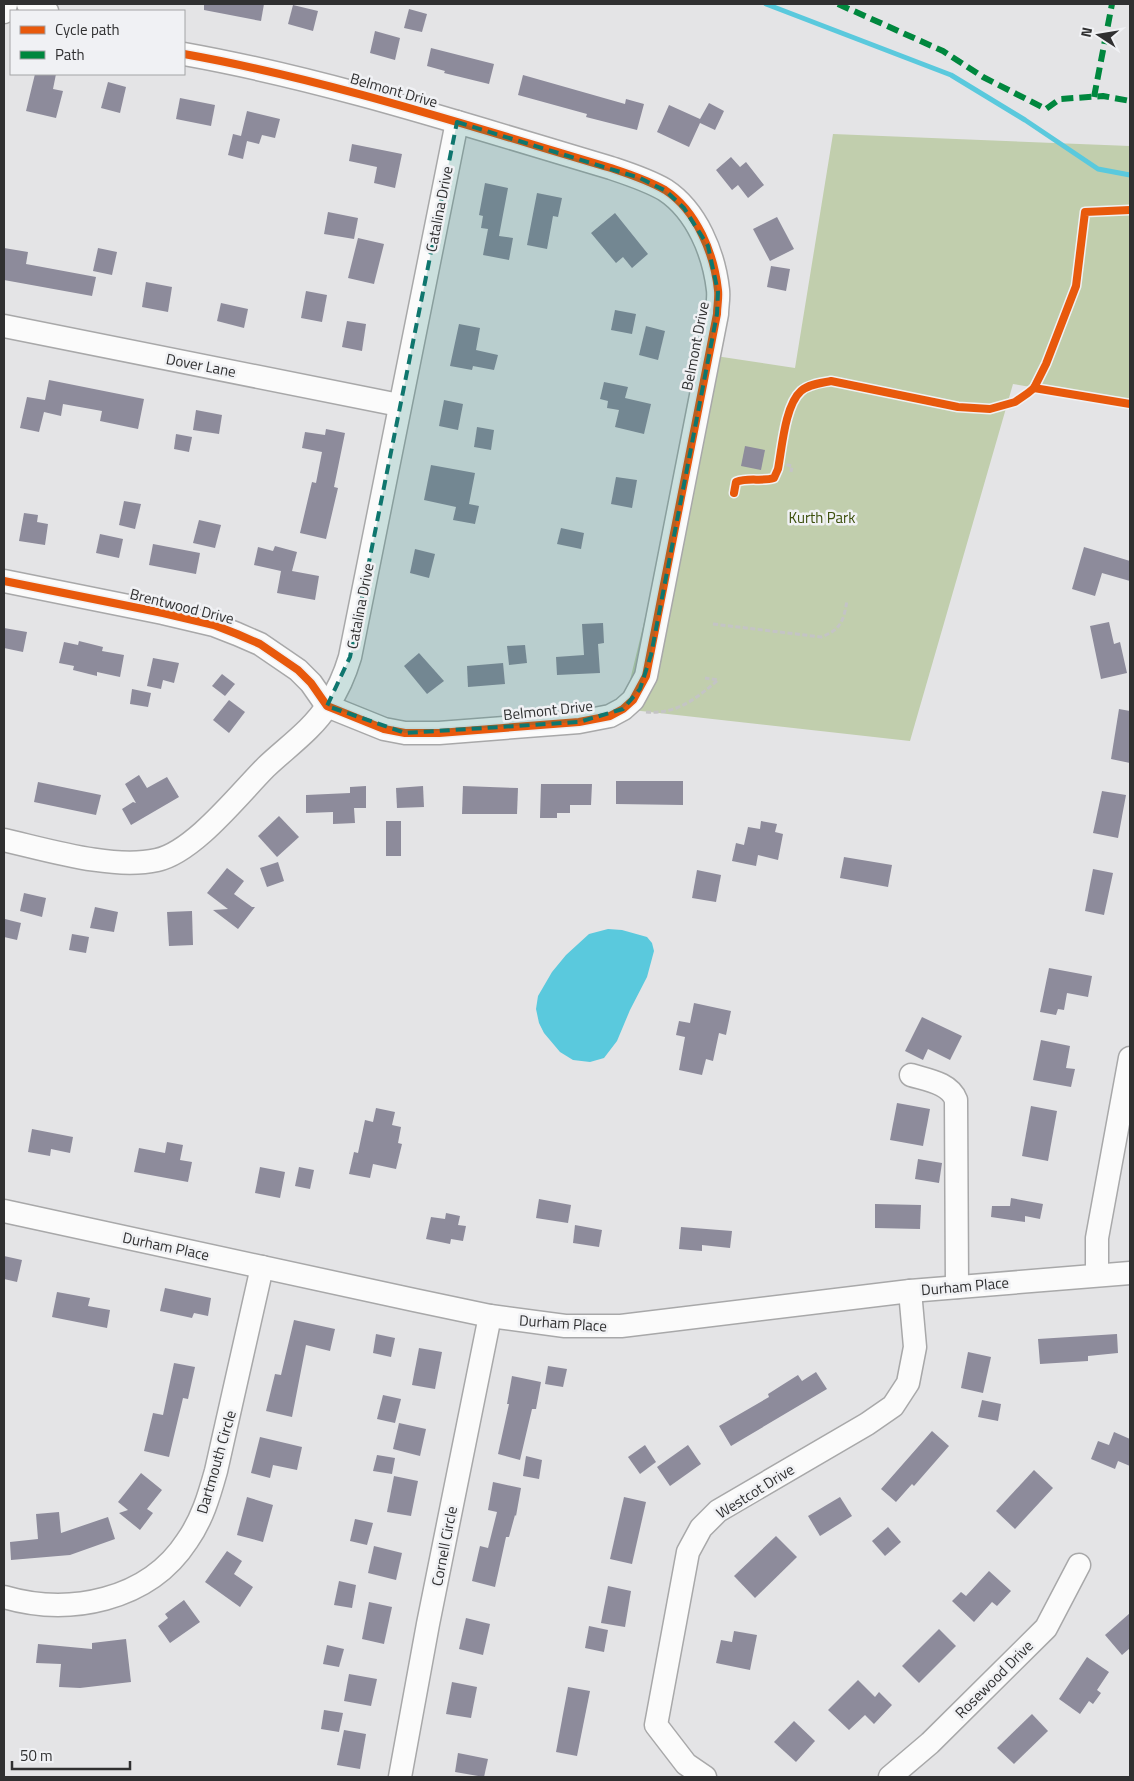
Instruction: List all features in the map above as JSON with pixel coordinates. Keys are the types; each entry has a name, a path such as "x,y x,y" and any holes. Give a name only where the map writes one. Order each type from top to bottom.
{"street":[{"path":"4,12 6,4"},
{"path":"28,4 44,10"},
{"name":"Belmont Drive","path":"185,54 284,74 353,91 640,178 666,191 684,208 698,226 708,246 714,269 718,292 716,314 651,655 646,676 634,700 610,716 579,722 439,733 405,733 384,729 327,706"},
{"name":"Catalina Drive","path":"4,840 107,862 131,864 159,860 182,849 198,837 266,767 308,729 327,706 344,676 350,657 456,122"},
{"name":"Dover Lane","path":"4,326 399,406"},
{"name":"Brentwood Drive","path":"4,581 214,625 260,644 298,670 311,683 327,706"},
{"path":"1097,1274 1097,1238 1130,1058"},
{"path":"911,1075 948,1088 954,1094 956,1100 957,1287"},
{"name":"Durham Place","path":"4,1211 490,1316 565,1326 621,1326 910,1291 1097,1274 1130,1273"},
{"name":"Dartmouth Circle","path":"4,1598 39,1605 71,1605 117,1596 140,1585 159,1572 187,1542 206,1504 216,1471 262,1267"},
{"name":"Westcot Drive","path":"705,1777 686,1764 656,1725 688,1552 701,1528 718,1511 867,1424 893,1406 908,1383 915,1347 910,1291"},
{"name":"Cornell Circle","path":"400,1777 430,1615 490,1316"},
{"name":"Rosewood Drive","path":"890,1777 930,1743 1046,1628 1079,1565"}],"path":[{"path":"781,454 778,466 792,466 792,472"},
{"path":"713,624 820,637 829,634 838,627 844,616 848,600"},
{"path":"623,709 651,713 683,706 694,700 718,680 704,678"}],"highlighted area":[{"path":"457,122 640,178 666,191 684,208 708,246 718,292 717,314 651,655 640,689 623,709 579,722 405,733 327,706 350,657"}],"green space":[{"name":"Kurth Park","path":"833,134 1130,146 1130,404 1013,384 910,741 623,709 709,355 795,368"}],"water":[{"path":"608,929 622,930 647,937 652,943 654,951 647,977 617,1041 604,1058 590,1062 573,1060 560,1052 544,1033 539,1023 536,1009 538,996 552,972 566,955 589,934"}],"building":[{"path":"204,4 264,4 261,21 204,10"},
{"path":"293,5 318,11 313,31 288,24"},
{"path":"409,9 427,14 422,32 404,28"},
{"path":"375,31 400,38 395,60 370,53"},
{"path":"431,48 494,64 489,84 444,73 445,71 427,66"},
{"path":"35,75 56,75 53,89 63,91 56,118 26,111"},
{"path":"523,75 625,104 626,99 644,104 637,130 586,117 587,114 518,95"},
{"path":"108,82 126,87 120,113 101,108"},
{"path":"180,98 215,105 211,126 176,119"},
{"path":"709,103 724,111 715,130 700,123 689,147 657,132 669,105 700,119"},
{"path":"247,111 280,119 275,138 262,135 259,144 247,141 243,159 228,155 233,134 241,136"},
{"path":"352,144 402,154 395,188 374,183 377,167 349,161"},
{"path":"731,157 740,167 746,162 764,185 748,198 738,185 732,190 716,170"},
{"path":"485,183 508,188 499,236 513,238 509,260 483,255 488,229 481,228 483,216 479,215"},
{"path":"537,193 562,198 558,217 553,216 547,249 527,245"},
{"path":"328,212 358,218 354,239 324,234"},
{"path":"615,213 648,254 632,268 623,257 616,263 591,233"},
{"path":"777,217 794,249 770,261 753,229"},
{"path":"358,238 384,244 374,284 348,278"},
{"path":"4,248 28,252 26,264 96,277 92,296 4,280"},
{"path":"98,248 117,252 112,275 93,271"},
{"path":"771,266 790,269 786,291 767,287"},
{"path":"146,282 172,287 168,312 142,307"},
{"path":"306,291 327,295 322,322 301,318"},
{"path":"221,303 248,309 244,328 217,321"},
{"path":"615,310 636,314 632,334 611,330"},
{"path":"347,321 366,324 362,351 342,347"},
{"path":"459,324 480,328 476,350 498,355 494,370 473,366 472,370 450,366"},
{"path":"646,326 665,331 658,360 639,355"},
{"path":"49,380 144,399 138,429 100,421 102,411 63,404 61,416 44,412 39,432 20,428 27,397 45,400"},
{"path":"604,382 628,387 625,398 651,404 644,434 615,427 619,410 607,408 608,401 600,399"},
{"path":"444,400 463,404 458,430 439,426"},
{"path":"196,410 222,415 219,434 193,430"},
{"path":"477,427 494,430 491,450 474,447"},
{"path":"326,429 345,433 334,487 338,488 326,539 300,533 312,482 316,483 322,452 302,448 305,432 325,435"},
{"path":"176,434 192,437 189,452 174,449"},
{"path":"745,446 765,450 761,470 741,466"},
{"path":"431,465 475,473 469,504 479,506 475,524 453,520 456,507 424,500"},
{"path":"616,477 637,480 632,508 611,504"},
{"path":"124,501 141,504 135,529 119,525"},
{"path":"24,513 38,515 37,522 48,524 45,545 19,541"},
{"path":"199,520 221,525 215,548 193,543"},
{"path":"561,528 584,533 581,549 557,544"},
{"path":"100,534 123,539 119,558 96,553"},
{"path":"153,544 200,553 196,574 149,565"},
{"path":"275,546 297,552 292,571 319,576 315,600 277,593 281,571 254,565 258,547 273,551"},
{"path":"1084,547 1130,561 1130,581 1102,573 1095,596 1072,589"},
{"path":"415,549 435,554 429,578 410,573"},
{"path":"1109,622 1114,644 1120,642 1127,673 1101,679 1090,626"},
{"path":"603,623 604,643 598,644 600,673 557,675 556,657 584,655 582,624"},
{"path":"4,628 27,632 23,652 4,648"},
{"path":"79,641 103,647 102,651 124,655 120,677 97,672 97,676 73,670 74,666 59,663 64,642 78,645"},
{"path":"525,645 527,663 509,665 507,646"},
{"path":"419,653 444,681 427,694 404,666"},
{"path":"153,658 179,663 174,683 163,680 161,689 147,686"},
{"path":"503,663 505,684 468,687 467,666"},
{"path":"222,674 235,684 225,696 212,686"},
{"path":"132,689 151,693 148,707 130,704"},
{"path":"229,700 245,712 229,733 213,720"},
{"path":"1119,709 1130,711 1130,763 1111,759"},
{"path":"139,775 147,788 167,777 179,797 131,825 122,809 133,802 136,803 125,784"},
{"path":"616,781 683,781 683,805 616,804"},
{"path":"38,782 101,795 96,815 34,802"},
{"path":"541,784 592,784 591,805 570,805 570,813 557,813 557,818 540,818"},
{"path":"366,786 366,808 354,808 355,823 333,824 333,812 306,813 306,795 350,793 350,787"},
{"path":"423,786 424,807 397,808 396,788"},
{"path":"463,786 518,788 517,814 462,814"},
{"path":"1102,791 1126,795 1118,838 1093,833"},
{"path":"279,816 299,837 277,857 258,836"},
{"path":"386,821 401,821 401,856 386,856"},
{"path":"761,821 777,824 775,832 783,834 778,860 758,855 756,866 732,861 736,843 744,845 748,827 760,829"},
{"path":"844,857 892,865 888,887 840,878"},
{"path":"278,862 284,881 267,887 260,868"},
{"path":"227,868 244,881 234,894 252,907 255,907 238,929 213,910 228,909 207,893"},
{"path":"1093,869 1113,873 1104,915 1085,911"},
{"path":"697,870 721,875 716,902 692,898"},
{"path":"24,893 46,898 42,917 20,911"},
{"path":"95,907 118,912 114,932 90,928"},
{"path":"192,911 193,945 169,946 167,912"},
{"path":"5,919 21,923 17,940 4,937"},
{"path":"72,934 89,937 86,953 69,950"},
{"path":"1049,968 1092,976 1088,997 1067,993 1064,1010 1058,1009 1056,1015 1040,1012"},
{"path":"694,1003 731,1011 726,1035 719,1033 713,1061 706,1059 702,1075 679,1070 685,1037 676,1035 679,1021 690,1023"},
{"path":"922,1017 962,1036 950,1060 928,1049 923,1060 905,1051"},
{"path":"1041,1040 1070,1046 1066,1068 1075,1069 1071,1087 1033,1080"},
{"path":"897,1103 930,1109 923,1146 890,1140"},
{"path":"1031,1106 1057,1111 1048,1161 1022,1156"},
{"path":"376,1108 395,1112 392,1125 401,1127 398,1143 402,1144 396,1169 373,1164 370,1178 349,1174 354,1152 358,1153 365,1120 373,1122"},
{"path":"32,1129 73,1137 70,1153 51,1149 50,1156 28,1152"},
{"path":"167,1142 183,1145 180,1160 192,1162 188,1182 134,1172 139,1148 165,1153"},
{"path":"918,1159 942,1163 939,1183 915,1179"},
{"path":"260,1167 285,1172 280,1198 255,1193"},
{"path":"299,1167 314,1170 310,1189 295,1186"},
{"path":"1011,1198 1043,1204 1040,1219 1025,1216 1025,1222 991,1217 992,1206 1010,1206"},
{"path":"539,1199 571,1205 568,1223 536,1218"},
{"path":"875,1204 921,1205 920,1229 875,1228"},
{"path":"446,1213 460,1216 458,1225 466,1226 463,1241 451,1239 450,1244 426,1239 431,1217 445,1219"},
{"path":"575,1225 602,1230 599,1247 573,1243"},
{"path":"681,1227 732,1231 730,1248 702,1245 702,1251 679,1249"},
{"path":"4,1256 22,1260 17,1282 4,1279"},
{"path":"165,1288 211,1298 208,1316 194,1313 192,1318 160,1311"},
{"path":"57,1292 90,1298 88,1306 110,1310 107,1328 52,1317"},
{"path":"294,1320 335,1329 330,1351 306,1345 292,1417 266,1411 275,1374 281,1375"},
{"path":"376,1334 395,1338 391,1357 373,1353"},
{"path":"1117,1334 1118,1353 1088,1356 1088,1361 1040,1364 1038,1339"},
{"path":"419,1348 442,1352 435,1389 412,1385"},
{"path":"968,1352 991,1357 983,1393 961,1388"},
{"path":"174,1363 195,1367 188,1399 183,1398 169,1457 144,1451 153,1413 163,1415"},
{"path":"548,1366 567,1369 563,1387 545,1384"},
{"path":"816,1372 827,1389 731,1446 719,1426 769,1397 768,1394 798,1375 802,1381"},
{"path":"512,1376 541,1382 536,1409 532,1409 520,1460 498,1454 509,1404 507,1404"},
{"path":"383,1395 401,1399 395,1423 377,1419"},
{"path":"982,1400 1001,1404 998,1421 978,1417"},
{"path":"399,1423 426,1429 420,1456 393,1449"},
{"path":"932,1431 949,1446 914,1486 912,1484 896,1502 881,1489"},
{"path":"1114,1432 1130,1439 1130,1466 1118,1461 1115,1469 1091,1459 1098,1441 1109,1445"},
{"path":"260,1437 302,1447 297,1470 273,1465 270,1478 251,1473"},
{"path":"645,1445 656,1462 640,1474 628,1457"},
{"path":"688,1445 701,1464 670,1486 657,1467"},
{"path":"377,1455 395,1458 392,1474 373,1471"},
{"path":"526,1456 542,1460 539,1479 523,1476"},
{"path":"1034,1470 1053,1488 1015,1529 996,1511"},
{"path":"141,1473 162,1490 147,1509 153,1513 140,1530 119,1513 128,1510 118,1502"},
{"path":"394,1476 418,1481 411,1516 387,1512"},
{"path":"493,1482 521,1488 516,1516 509,1537 506,1537 495,1587 472,1581 480,1546 488,1548 497,1512 488,1510"},
{"path":"247,1497 273,1505 263,1542 237,1535"},
{"path":"624,1497 646,1502 632,1564 610,1559"},
{"path":"840,1497 852,1516 820,1536 808,1516"},
{"path":"59,1512 61,1533 108,1517 115,1539 70,1555 11,1560 10,1542 38,1539 36,1514"},
{"path":"355,1519 373,1523 367,1545 350,1541"},
{"path":"888,1527 901,1542 885,1556 872,1541"},
{"path":"776,1536 797,1557 755,1598 734,1576"},
{"path":"374,1546 402,1553 396,1580 368,1573"},
{"path":"227,1551 242,1561 234,1574 253,1587 240,1607 205,1582"},
{"path":"989,1571 1011,1591 997,1606 992,1602 974,1622 952,1601 961,1592 966,1596"},
{"path":"339,1581 356,1585 352,1608 334,1605"},
{"path":"608,1586 631,1591 625,1627 601,1623"},
{"path":"184,1600 200,1622 170,1643 158,1626 168,1618 165,1614"},
{"path":"369,1602 392,1607 384,1644 362,1639"},
{"path":"1130,1613 1130,1648 1122,1655 1105,1635"},
{"path":"466,1618 490,1624 483,1655 459,1649"},
{"path":"589,1626 608,1630 604,1652 585,1648"},
{"path":"939,1629 956,1646 919,1683 902,1666"},
{"path":"734,1631 757,1635 750,1670 716,1663 721,1640 732,1642"},
{"path":"126,1639 131,1682 80,1688 59,1687 61,1664 36,1663 38,1644 92,1649 92,1643"},
{"path":"327,1645 344,1649 339,1667 323,1664"},
{"path":"1087,1657 1109,1672 1097,1690 1101,1693 1093,1704 1089,1701 1080,1714 1059,1699"},
{"path":"349,1674 377,1679 371,1706 344,1701"},
{"path":"858,1680 875,1697 879,1692 892,1705 874,1724 865,1715 849,1730 828,1710"},
{"path":"452,1682 477,1687 471,1718 446,1714"},
{"path":"568,1687 590,1691 577,1756 556,1752"},
{"path":"324,1710 343,1713 339,1732 321,1729"},
{"path":"1032,1714 1048,1731 1014,1764 997,1748"},
{"path":"794,1721 815,1741 796,1762 774,1742"},
{"path":"344,1730 366,1734 360,1769 337,1765"},
{"path":"458,1753 488,1759 484,1777 455,1772"}],"waterway":[{"path":"766,4 951,75 1025,120 1098,169 1130,175"}],"marked path":[{"path":"838,4 943,51 983,77 1046,109 1060,99 1103,96 1130,101"},
{"path":"1094,97 1112,4"}],"cycle path":[{"path":"4,581 214,625 260,644 298,670 311,683 327,706 384,729 405,733 439,733 579,722 610,716 623,709 633,700 646,676 717,314 718,290 713,262 695,221 676,199 659,186 611,168 345,90 185,54"},
{"path":"734,493 736,482 774,478 778,469 785,427 791,406 801,391 811,385 831,381 958,407 990,409 1015,402 1028,393 1034,388 1046,364 1076,286 1085,212 1130,210"},
{"path":"1034,388 1130,404"}]}
